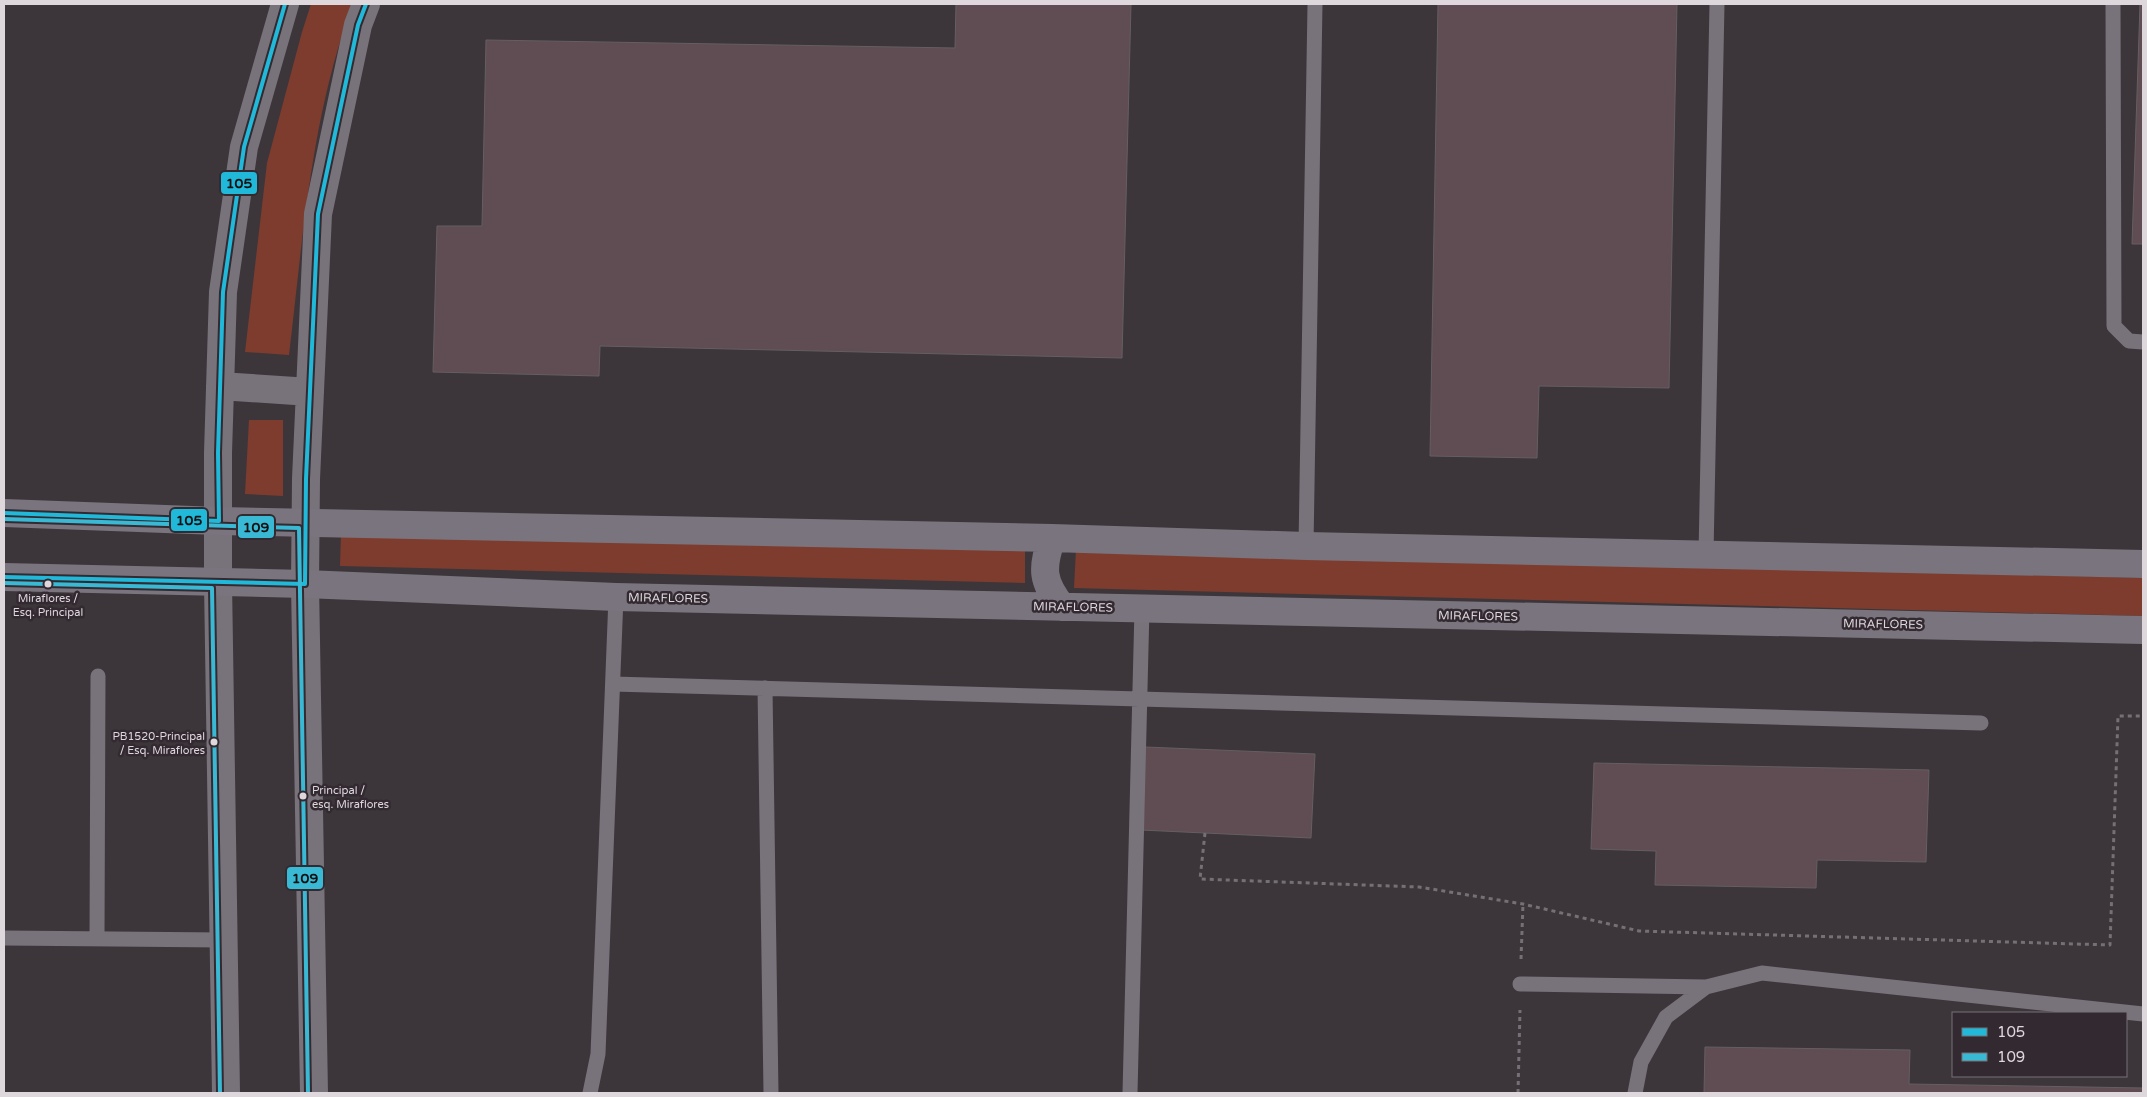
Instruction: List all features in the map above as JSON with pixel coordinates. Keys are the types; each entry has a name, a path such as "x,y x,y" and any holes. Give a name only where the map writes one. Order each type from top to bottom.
{"main road":[{"path":"4,513 219,521 1052,538 1306,546 2143,564"},
{"path":"1052,538 1044,559 1046,578 1051,593 1062,607"},
{"name":"MIRAFLORES","path":"4,578 305,584 616,597 2143,630"}],"street":[{"path":"226,1093 218,582 218,453 223,292 244,147 285,4"},
{"path":"314,1093 305,522 318,214 358,25 366,4"},
{"path":"220,386 310,392"}],"lane":[{"path":"1306,546 1315,4"},
{"path":"1706,554 1717,4"},
{"path":"2113,4 2114,326 2129,341 2143,342"},
{"path":"590,1093 598,1054 616,597"},
{"path":"1130,1093 1142,608"},
{"path":"96,939 98,676"},
{"path":"613,684 1982,723"},
{"path":"766,688 771,1093"},
{"path":"4,938 223,940"},
{"path":"1520,984 1706,986 1762,973 2124,1012"},
{"path":"1635,1093 1641,1062 1666,1017 1706,986"},
{"path":"2127,1012 2143,1014"}],"path":[{"path":"1205,834 1200,879 1419,887 1522,904 1639,931 2110,944 2118,716 2143,716"},
{"path":"1518,1093 1522,904"}],"shaded area":[{"path":"311,4 353,4 327,89 318,133 304,222 289,355 245,352 267,163"},
{"path":"249,420 283,420 283,496 245,494"},
{"path":"341,534 1025,549 1025,583 340,566"},
{"path":"1076,549 2143,578 2143,616 1074,588"}],"building":[{"path":"956,4 1131,4 1122,358 600,346 599,376 433,372 437,226 482,226 486,40 955,48"},
{"path":"1438,4 1677,4 1669,388 1539,386 1537,458 1430,456"},
{"path":"2140,4 2143,4 2143,244 2132,244"},
{"path":"1145,747 1315,754 1311,838 1141,830"},
{"path":"1594,763 1929,770 1926,862 1817,860 1816,888 1655,885 1656,851 1591,849"},
{"path":"1705,1047 1910,1050 1909,1084 2143,1088 2143,1093 1704,1093"}],"transit line":[{"name":"105","path":"4,513 219,521 218,453 223,292 244,147 285,4"},
{"name":"105","path":"4,577 305,584 306,479 318,214 358,25 366,4"},
{"name":"109","path":"4,519 299,528 308,1093"},
{"name":"109","path":"4,583 212,588 220,1093"}],"place":[{"name":"Miraflores / Esq. Principal","path":"48,584"},
{"name":"PB1520-Principal / Esq. Miraflores","path":"214,742"},
{"name":"Principal / esq. Miraflores","path":"303,796"}]}
